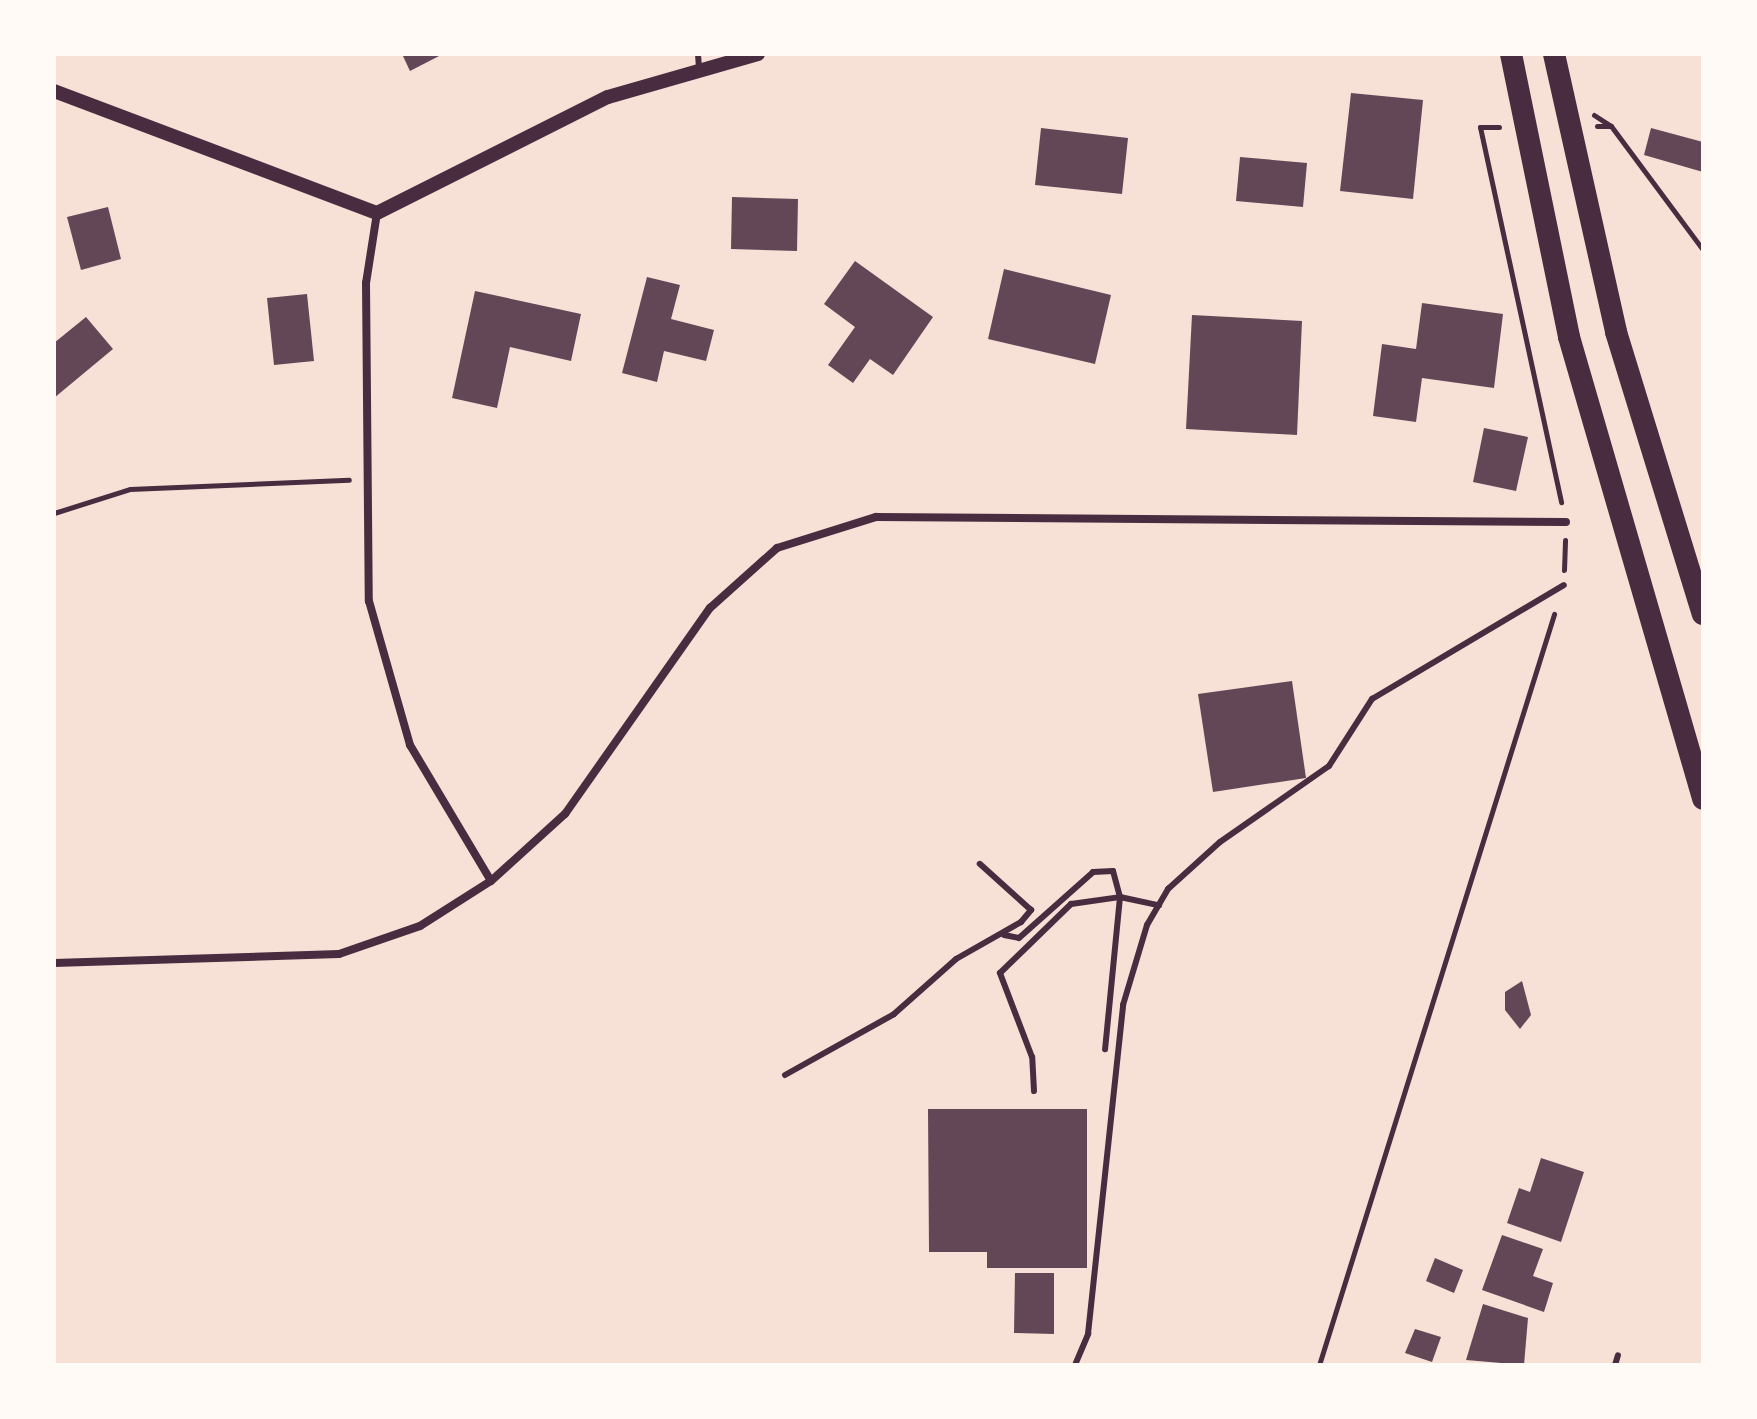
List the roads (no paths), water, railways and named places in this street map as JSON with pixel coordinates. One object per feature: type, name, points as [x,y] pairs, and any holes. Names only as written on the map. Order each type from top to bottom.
[{"type":"highway","points":[[1511,54],[1535,198],[1612,496],[1703,799]]},
{"type":"highway","points":[[1554,54],[1582,205],[1703,614]]},
{"type":"street","points":[[54,91],[377,213],[608,97],[758,54]]},
{"type":"street","points":[[377,213],[366,283],[372,480],[369,601],[387,677],[410,745],[491,881]]},
{"type":"street","points":[[54,963],[339,954],[420,926],[491,881],[565,814],[710,608],[777,548],[876,517],[1566,522]]},
{"type":"lane","points":[[698,54],[699,70]]},
{"type":"lane","points":[[1075,1365],[1088,1334],[1123,1005],[1159,905],[1220,842],[1329,766],[1372,699],[1564,585]]},
{"type":"lane","points":[[785,1075],[894,1014],[956,959],[1004,935],[1031,910],[980,864]]},
{"type":"lane","points":[[1004,935],[1019,938],[1093,872],[1113,871],[1120,897],[1105,1049]]},
{"type":"lane","points":[[1034,1091],[1032,1057],[1000,973],[1071,904],[1120,897],[1159,905]]},
{"type":"lane","points":[[1615,1365],[1618,1355]]}]
